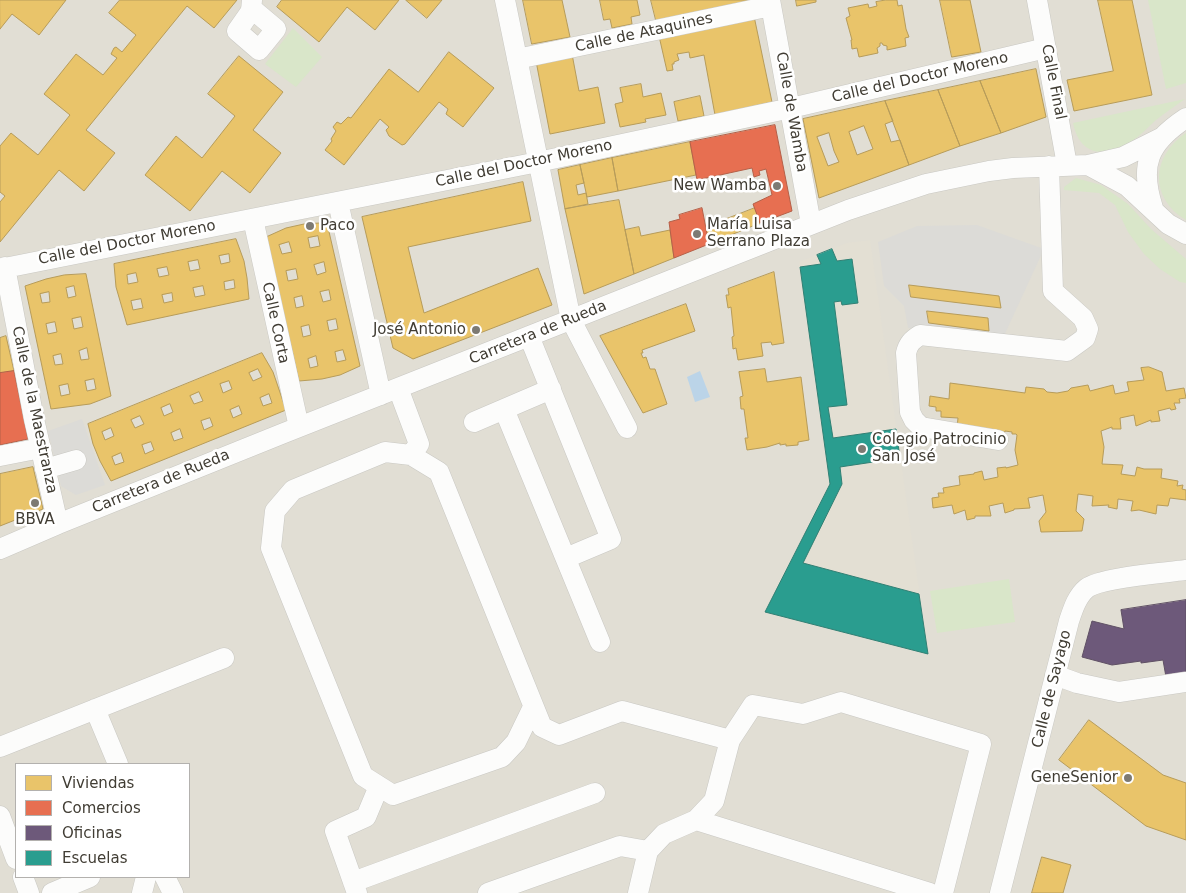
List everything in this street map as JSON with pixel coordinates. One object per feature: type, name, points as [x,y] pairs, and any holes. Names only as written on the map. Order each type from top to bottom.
[{"type":"street","points":[[505,0],[571,320],[627,428]]},
{"type":"street","name":"Calle Final","points":[[998,440],[921,427],[914,420],[910,412],[906,354],[908,345],[920,335],[1067,351],[1085,338],[1088,329],[1083,318],[1053,291],[1058,166],[1046,48],[1037,0]]},
{"type":"street","name":"Calle de Ataquines","points":[[517,59],[771,3]]},
{"type":"street","name":"Calle de Wamba","points":[[771,3],[811,224]]},
{"type":"street","name":"Calle del Doctor Moreno","points":[[3,268],[538,162],[791,108],[1046,48]]},
{"type":"street","points":[[1153,208],[1147,190],[1147,170],[1150,155],[1161,138],[1186,118]]},
{"type":"street","name":"Carretera de Rueda","points":[[0,549],[299,427],[811,224],[926,184],[989,171],[1088,165],[1123,157],[1161,138]]},
{"type":"street","name":"Carretera de Rueda","points":[[1088,165],[1127,186],[1153,208],[1168,224],[1186,234]]},
{"type":"street","points":[[338,202],[389,391],[420,444],[412,455]]},
{"type":"street","name":"Calle Corta","points":[[253,218],[299,427]]},
{"type":"street","name":"Calle de la Maestranza","points":[[3,268],[58,524]]},
{"type":"street","points":[[529,336],[611,539],[566,558]]},
{"type":"street","points":[[474,422],[550,389]]},
{"type":"street","points":[[504,409],[600,642]]},
{"type":"street","points":[[0,456],[41,448]]},
{"type":"street","points":[[534,707],[516,742],[502,757],[393,794],[363,776],[271,548],[275,511],[293,490],[386,452],[412,455],[439,472],[534,707],[542,727],[559,735],[622,711],[730,740]]},
{"type":"street","points":[[45,469],[76,460]]},
{"type":"street","name":"Calle de Sayago","points":[[1000,893],[1069,621],[1077,599],[1088,587],[1106,580],[1186,570]]},
{"type":"street","points":[[0,747],[224,658]]},
{"type":"street","points":[[1055,676],[1119,692],[1186,682]]},
{"type":"street","points":[[638,893],[648,851],[664,834],[696,820],[714,802],[730,740],[753,705],[803,714],[841,702],[981,744],[943,893]]},
{"type":"street","points":[[95,709],[118,763]]},
{"type":"street","points":[[379,786],[366,817],[335,832],[355,888],[596,793]]},
{"type":"street","points":[[0,816],[15,856]]},
{"type":"street","points":[[696,820],[930,893]]},
{"type":"street","points":[[488,893],[620,846],[648,851]]},
{"type":"street","points":[[23,878],[29,893]]},
{"type":"street","points":[[52,893],[88,878]]},
{"type":"street","points":[[142,893],[146,878]]},
{"type":"street","points":[[166,878],[173,893]]},
{"type":"shaded area","points":[[0,0],[1186,0],[1186,893],[0,893]]},
{"type":"shaded area","points":[[977,225],[1044,249],[1003,338],[908,328],[904,306],[884,286],[878,242],[917,226]]},
{"type":"shaded area","name":"Colegio Patrocinio San José","points":[[870,240],[928,654],[765,612],[830,484],[799,262],[847,243]]},
{"type":"shaded area","points":[[82,419],[105,485],[76,495],[61,486],[48,431]]},
{"type":"green space","points":[[1148,0],[1186,0],[1186,83],[1166,89]]},
{"type":"green space","points":[[293,28],[322,57],[296,87],[265,64]]},
{"type":"green space","points":[[1185,99],[1156,120],[1132,141],[1122,147],[1104,152],[1095,151],[1082,143],[1076,134],[1073,123]]},
{"type":"green space","points":[[1186,133],[1186,220],[1174,211],[1165,200],[1159,177],[1166,153],[1174,142]]},
{"type":"green space","points":[[1076,178],[1101,185],[1128,204],[1151,229],[1186,259],[1186,283],[1180,282],[1160,269],[1144,254],[1128,232],[1115,205],[1099,193],[1064,190],[1064,187]]},
{"type":"green space","points":[[1009,579],[1015,622],[937,633],[930,591]]},
{"type":"water","points":[[700,371],[710,397],[695,402],[687,377]]},
{"type":"building: Viviendas","points":[[0,0],[66,0],[39,35],[12,14],[0,29]]},
{"type":"building: Viviendas","points":[[120,0],[237,0],[214,28],[187,6],[86,130],[115,153],[84,191],[59,170],[0,242],[0,202],[5,196],[0,192],[0,146],[11,133],[38,155],[70,115],[44,94],[76,54],[103,75],[117,58],[111,54],[114,48],[116,47],[122,52],[136,35],[109,13]]},
{"type":"building: Viviendas","points":[[282,0],[399,0],[375,30],[347,7],[319,42],[277,7]]},
{"type":"building: Viviendas","points":[[406,0],[442,0],[427,18]]},
{"type":"building: Viviendas","points":[[523,0],[562,0],[570,37],[532,44]]},
{"type":"building: Viviendas","points":[[600,0],[637,0],[640,15],[631,17],[632,24],[612,28],[610,19],[604,20]]},
{"type":"building: Viviendas","points":[[651,0],[751,0],[751,4],[657,24]]},
{"type":"building: Viviendas","points":[[796,0],[816,0],[816,2],[797,6]]},
{"type":"building: Viviendas","points":[[897,0],[898,6],[902,5],[909,37],[905,38],[906,46],[887,50],[887,46],[880,43],[880,46],[877,48],[878,53],[859,57],[857,48],[852,49],[852,40],[846,18],[850,16],[848,8],[868,4],[869,8],[877,6],[876,2]]},
{"type":"building: Viviendas","points":[[940,0],[970,0],[981,52],[952,57]]},
{"type":"building: Viviendas","points":[[1098,0],[1132,0],[1152,95],[1074,111],[1067,80],[1113,71]]},
{"type":"building: Viviendas","points":[[754,16],[772,102],[715,115],[704,55],[690,58],[689,52],[677,54],[679,60],[672,64],[673,70],[667,71],[659,36]]},
{"type":"building: Viviendas","points":[[449,52],[494,88],[463,127],[446,114],[448,109],[439,102],[405,144],[402,145],[389,136],[386,130],[389,127],[380,119],[344,165],[325,150],[332,141],[331,139],[336,131],[333,127],[337,122],[341,124],[348,117],[351,118],[389,69],[418,92]]},
{"type":"building: Viviendas","points":[[572,54],[579,91],[598,87],[605,123],[550,134],[536,61]]},
{"type":"building: Viviendas","points":[[239,56],[283,92],[253,130],[281,153],[250,193],[222,171],[190,211],[145,175],[176,136],[202,158],[235,116],[208,94]]},
{"type":"building: Viviendas","points":[[1036,69],[1046,117],[1001,133],[980,81]]},
{"type":"building: Viviendas","points":[[980,81],[1001,133],[960,146],[938,90]]},
{"type":"building: Viviendas","points":[[641,84],[643,97],[661,93],[666,115],[645,119],[646,122],[620,127],[615,104],[623,102],[620,88]]},
{"type":"building: Viviendas","points":[[938,90],[960,146],[909,165],[885,101]]},
{"type":"building: Viviendas","points":[[700,96],[704,116],[678,121],[674,102]]},
{"type":"building: Viviendas","points":[[885,101],[893,121],[885,124],[891,142],[900,140],[909,165],[819,198],[803,119]],"holes":[[[864,126],[873,149],[857,155],[849,132]],[[829,133],[839,162],[828,166],[817,137]]]},
{"type":"building: Viviendas","points":[[690,142],[696,175],[618,191],[612,158]]},
{"type":"building: Viviendas","points":[[612,158],[618,191],[587,197],[580,165]]},
{"type":"building: Viviendas","points":[[580,165],[584,183],[576,185],[578,195],[586,193],[588,204],[565,209],[558,170]]},
{"type":"building: Viviendas","points":[[523,182],[531,221],[408,247],[424,313],[538,268],[552,305],[413,359],[393,348],[362,217]]},
{"type":"building: Viviendas","points":[[619,200],[634,274],[584,294],[565,209]]},
{"type":"building: Viviendas","points":[[755,208],[760,223],[709,244],[706,227]]},
{"type":"building: Viviendas","points":[[327,223],[360,366],[340,375],[299,381],[266,237],[286,228],[304,224]],"holes":[[[318,236],[320,246],[310,248],[308,238]],[[289,242],[292,252],[282,254],[279,245]],[[324,262],[326,272],[317,275],[314,265]],[[296,269],[298,279],[288,281],[286,271]],[[329,290],[331,300],[323,302],[320,292]],[[302,296],[304,306],[296,308],[294,298]],[[336,319],[338,329],[329,331],[327,321]],[[309,325],[311,335],[303,337],[301,327]],[[343,350],[346,360],[337,362],[335,352]],[[316,356],[318,366],[310,368],[308,359]]]},
{"type":"building: Viviendas","points":[[639,227],[641,236],[670,230],[674,258],[634,274],[625,230]]},
{"type":"building: Viviendas","points":[[236,239],[244,261],[249,299],[127,325],[116,287],[114,264]],"holes":[[[229,254],[230,262],[221,264],[219,256]],[[198,260],[200,269],[190,271],[188,262]],[[167,267],[169,275],[159,277],[157,269]],[[136,273],[138,282],[128,284],[127,275]],[[234,280],[235,288],[225,290],[224,282]],[[203,286],[205,295],[195,297],[193,288]],[[172,293],[173,301],[164,303],[162,295]],[[141,299],[143,308],[133,310],[131,301]]]},
{"type":"building: Viviendas","points":[[774,272],[784,343],[772,345],[771,342],[761,343],[763,356],[738,360],[736,348],[733,349],[732,337],[734,336],[731,307],[728,308],[726,295],[729,295],[728,289]]},
{"type":"building: Viviendas","points":[[86,274],[111,396],[90,404],[51,409],[25,286],[64,275]],"holes":[[[74,286],[76,296],[68,298],[66,288]],[[49,292],[50,302],[42,303],[40,294]],[[81,317],[83,327],[74,329],[72,319]],[[55,322],[57,332],[48,334],[46,324]],[[87,348],[89,359],[81,360],[79,351]],[[61,354],[63,364],[55,365],[53,356]],[[94,379],[96,389],[87,391],[85,381]],[[68,384],[70,394],[61,396],[59,386]]]},
{"type":"building: Viviendas","points":[[909,285],[999,296],[1001,308],[911,297]]},
{"type":"building: Viviendas","points":[[686,304],[695,331],[642,350],[643,358],[646,357],[650,369],[655,369],[667,404],[643,413],[600,336]]},
{"type":"building: Viviendas","points":[[927,311],[988,318],[989,331],[929,323]]},
{"type":"building: Viviendas","points":[[6,336],[14,371],[0,373],[0,338]]},
{"type":"building: Viviendas","points":[[262,353],[273,372],[286,410],[111,481],[93,444],[88,424]],"holes":[[[258,369],[262,377],[253,381],[249,373]],[[229,381],[232,389],[223,393],[220,384]],[[199,392],[203,401],[194,404],[190,396]],[[269,394],[272,403],[263,406],[260,398]],[[170,404],[173,412],[164,416],[161,408]],[[239,406],[242,414],[233,418],[230,410]],[[140,416],[144,424],[135,428],[131,420]],[[210,418],[213,426],[204,430],[201,421]],[[111,428],[114,436],[105,440],[102,432]],[[180,429],[183,438],[174,441],[171,433]],[[151,442],[154,450],[145,454],[142,445]],[[121,453],[124,462],[115,465],[112,457]]]},
{"type":"building: Viviendas","points":[[1149,367],[1162,372],[1166,391],[1184,388],[1186,398],[1179,399],[1180,403],[1174,403],[1176,409],[1171,410],[1170,408],[1158,411],[1160,421],[1151,422],[1151,420],[1136,426],[1134,415],[1120,418],[1121,429],[1112,429],[1112,427],[1101,431],[1104,447],[1102,464],[1123,465],[1121,474],[1135,476],[1137,467],[1162,469],[1161,478],[1178,481],[1177,486],[1183,485],[1182,489],[1186,490],[1186,500],[1170,498],[1168,506],[1157,505],[1156,514],[1139,510],[1131,511],[1133,501],[1118,499],[1117,509],[1108,507],[1109,505],[1092,506],[1093,496],[1078,494],[1076,511],[1084,519],[1082,531],[1041,532],[1039,521],[1046,512],[1043,495],[1028,498],[1030,508],[1014,509],[1005,513],[1003,503],[989,506],[991,516],[975,516],[975,518],[967,520],[965,510],[954,514],[952,505],[933,508],[932,498],[939,497],[938,493],[944,493],[943,488],[960,485],[959,476],[982,471],[984,480],[998,477],[997,468],[1018,465],[1015,450],[1016,434],[1005,431],[957,428],[958,418],[941,417],[941,411],[936,411],[936,407],[929,406],[930,396],[949,399],[950,383],[1025,393],[1026,387],[1057,393],[1088,385],[1090,391],[1113,385],[1115,394],[1129,391],[1127,382],[1144,380],[1141,368]]},
{"type":"building: Viviendas","points":[[765,369],[767,382],[801,377],[809,440],[798,442],[798,445],[786,446],[786,444],[780,445],[780,443],[747,450],[745,438],[748,438],[744,409],[741,409],[740,397],[743,396],[739,372]]},
{"type":"building: Viviendas","points":[[33,467],[43,509],[0,526],[0,474]]},
{"type":"building: Viviendas","name":"GeneSenior","points":[[1089,720],[1163,775],[1186,783],[1186,840],[1146,826],[1059,760]]},
{"type":"building: Viviendas","points":[[1042,857],[1071,865],[1063,893],[1032,893]]},
{"type":"building: Comercios","points":[[775,125],[792,211],[760,223],[753,204],[772,195],[766,169],[759,171],[760,175],[754,177],[752,168],[697,180],[690,142]]},
{"type":"building: Comercios","points":[[702,208],[709,244],[674,258],[669,222],[680,219],[679,215]]},
{"type":"building: Comercios","points":[[14,371],[28,439],[0,445],[0,373]]},
{"type":"building: Oficinas","points":[[1186,600],[1186,674],[1166,677],[1163,660],[1112,665],[1082,657],[1092,621],[1124,629],[1121,610]]},
{"type":"building: Escuelas","points":[[832,249],[837,261],[852,259],[858,303],[842,305],[841,301],[834,302],[847,405],[828,407],[833,438],[896,429],[900,458],[840,467],[842,484],[803,563],[919,594],[928,654],[765,612],[830,484],[800,267],[821,264],[817,255]]},
{"type":"place","name":"New Wamba","points":[[777,186]]},
{"type":"place","name":"Paco","points":[[310,226]]},
{"type":"place","name":"María Luisa Serrano Plaza","points":[[697,234]]},
{"type":"place","name":"José Antonio","points":[[476,330]]},
{"type":"place","name":"Colegio Patrocinio San José","points":[[862,449]]},
{"type":"place","name":"BBVA","points":[[35,503]]},
{"type":"place","name":"GeneSenior","points":[[1128,778]]}]
